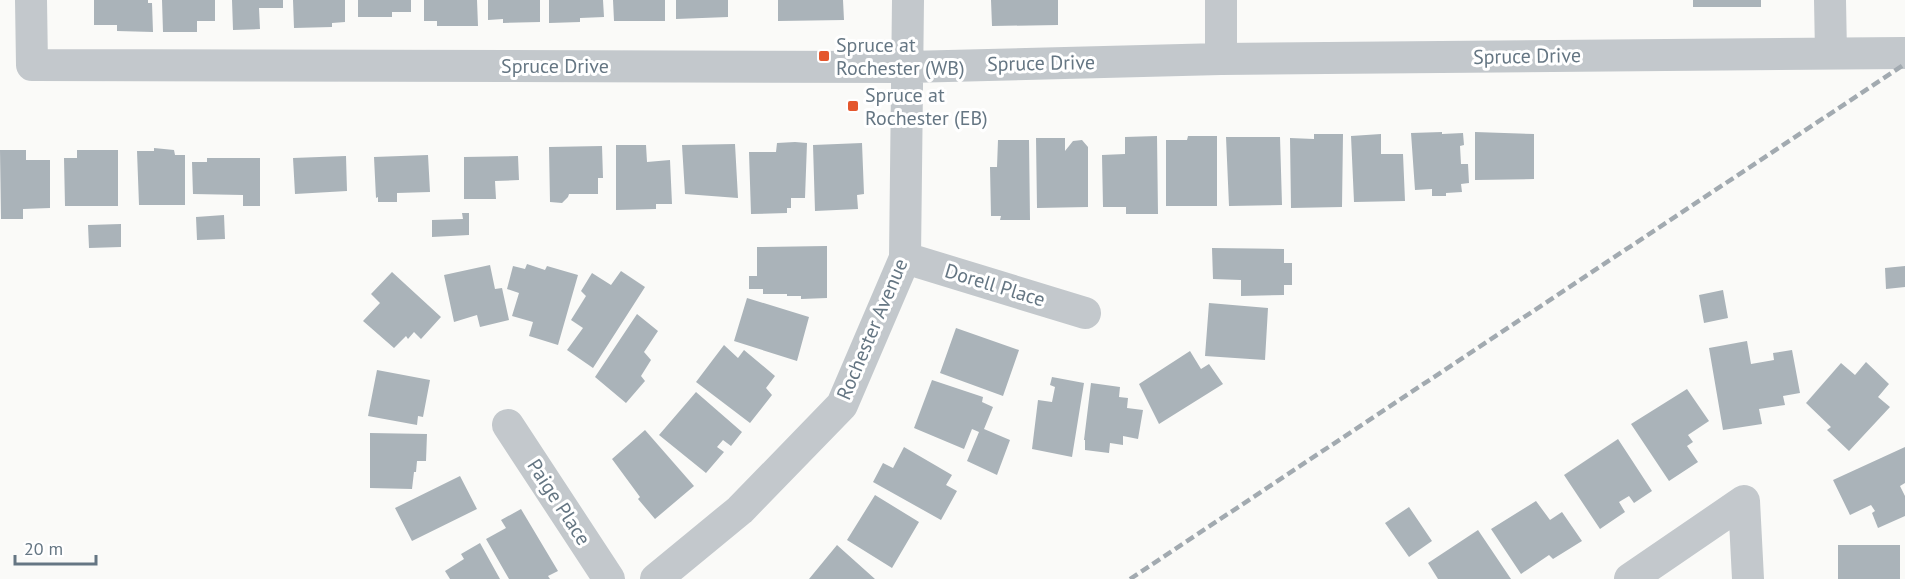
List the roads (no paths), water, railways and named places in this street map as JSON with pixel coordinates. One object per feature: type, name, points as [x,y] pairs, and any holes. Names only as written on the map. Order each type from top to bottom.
[{"type":"street","name":"Spruce Drive","points":[[31,0],[32,65],[908,67],[1221,59],[1905,53]]},
{"type":"street","name":"Rochester Avenue","points":[[656,579],[740,510],[842,405],[905,258],[908,0]]},
{"type":"street","points":[[1221,0],[1221,59]]},
{"type":"street","points":[[1830,0],[1831,53]]},
{"type":"street","name":"Dorell Place","points":[[905,258],[1086,312]]},
{"type":"street","name":"Paige Place","points":[[508,425],[609,579]]},
{"type":"street","points":[[1630,579],[1744,501],[1748,579]]},
{"type":"railway","points":[[1130,579],[1905,64]]},
{"type":"place","name":"Spruce at Rochester (WB)","points":[[824,56]]},
{"type":"place","name":"Spruce at Rochester (EB)","points":[[853,106]]}]
